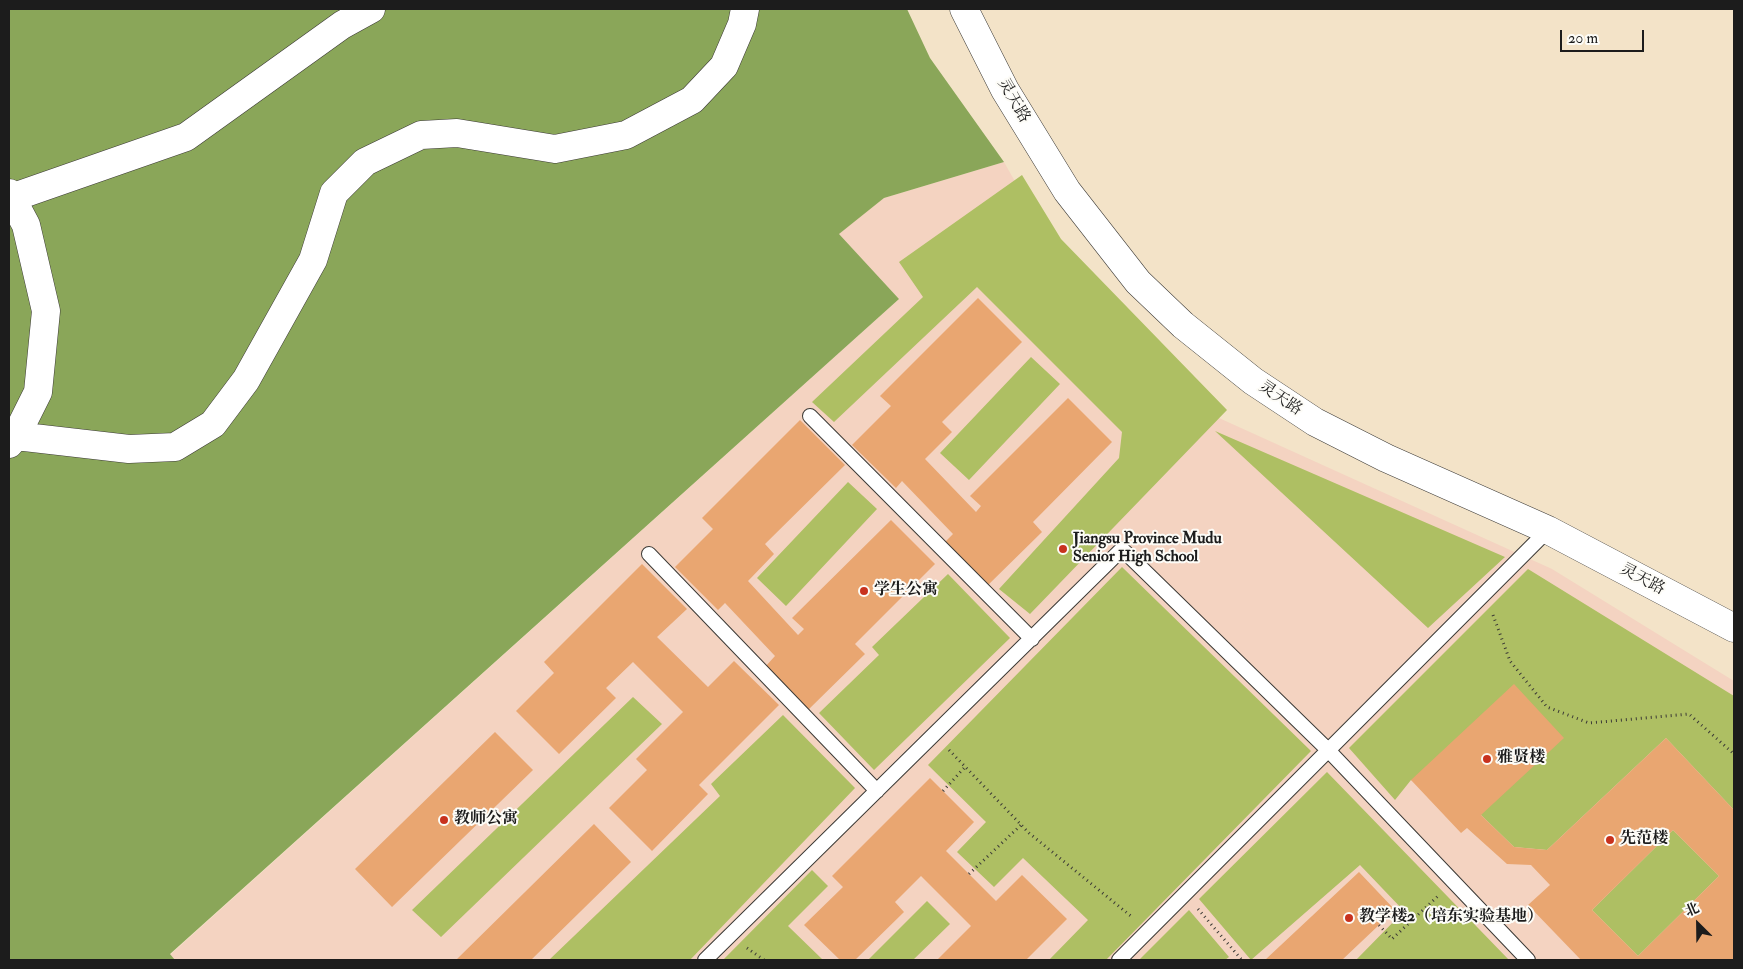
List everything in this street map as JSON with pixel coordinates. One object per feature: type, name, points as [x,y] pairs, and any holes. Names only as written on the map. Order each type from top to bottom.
[{"type":"street","points":[[371,9],[342,25],[186,137],[10,196],[26,225],[46,311],[38,392],[12,440],[129,449],[175,447],[213,424],[246,380],[313,260],[334,192],[366,162],[421,135],[457,133],[555,149],[626,135],[692,100],[724,66],[742,24],[745,9]]},
{"type":"street","name":"灵天路","points":[[964,9],[1005,90],[1067,191],[1138,282],[1183,325],[1253,381],[1315,422],[1386,458],[1548,530],[1734,628]]},
{"type":"lane","points":[[810,416],[1032,639]]},
{"type":"lane","points":[[1119,960],[1548,530]]},
{"type":"lane","points":[[705,960],[1122,549],[1328,750],[1528,960]]},
{"type":"lane","points":[[649,554],[877,791]]},
{"type":"path","points":[[1484,594],[1510,661],[1547,707],[1589,722],[1689,714],[1734,754]]},
{"type":"path","points":[[934,734],[1021,825],[1148,930]]},
{"type":"path","points":[[944,791],[965,766]]},
{"type":"path","points":[[969,874],[1021,825]]},
{"type":"path","points":[[1379,926],[1392,939],[1453,882]]},
{"type":"path","points":[[1185,894],[1242,960]]},
{"type":"shaded area","name":"Jiangsu Province Mudu Senior High School","points":[[1004,162],[1065,270],[1219,418],[1552,569],[1734,681],[1734,960],[175,960],[170,955],[899,299],[838,234],[884,198]]},
{"type":"green space","points":[[9,9],[907,9],[930,58],[1004,162],[884,198],[839,234],[899,299],[170,954],[175,960],[9,960]]},
{"type":"green space","points":[[1022,175],[1061,239],[1227,410],[1030,614],[999,589],[1119,458],[1122,432],[977,287],[834,422],[812,402],[923,297],[899,262]]},
{"type":"green space","points":[[1031,357],[1060,384],[969,480],[940,453]]},
{"type":"green space","points":[[1215,431],[1505,557],[1428,628]]},
{"type":"green space","points":[[848,482],[877,509],[786,606],[757,578]]},
{"type":"green space","points":[[1122,567],[1311,751],[1106,960],[1049,960],[1088,920],[1023,858],[994,887],[957,852],[986,822],[928,765]]},
{"type":"green space","points":[[1528,569],[1734,696],[1734,810],[1666,738],[1547,850],[1514,847],[1481,815],[1411,780],[1395,800],[1349,748]]},
{"type":"green space","points":[[948,574],[1010,638],[874,770],[819,713],[879,655],[872,647]]},
{"type":"green space","points":[[633,697],[662,724],[441,937],[412,910]]},
{"type":"green space","points":[[783,715],[855,788],[690,960],[549,960],[720,796],[711,784]]},
{"type":"green space","points":[[1327,772],[1509,960],[1356,960],[1404,911],[1360,865],[1251,960],[1199,899]]},
{"type":"green space","points":[[1673,830],[1719,876],[1638,956],[1592,910]]},
{"type":"green space","points":[[812,870],[828,886],[788,926],[823,960],[723,960]]},
{"type":"green space","points":[[927,901],[950,924],[913,960],[868,960]]},
{"type":"green space","points":[[1189,910],[1229,957],[1225,960],[1139,960]]},
{"type":"building","points":[[978,298],[1022,342],[942,422],[952,432],[925,459],[976,512],[981,506],[970,496],[1068,398],[1112,442],[1033,522],[1042,532],[986,587],[942,545],[953,534],[902,481],[896,488],[852,445],[891,406],[880,396]]},
{"type":"building","points":[[800,420],[845,465],[765,544],[774,554],[748,581],[798,635],[804,629],[792,618],[891,520],[935,564],[855,644],[865,654],[808,710],[765,667],[775,656],[725,603],[718,610],[675,567],[713,529],[702,518]]},
{"type":"building","points":[[642,564],[687,609],[657,637],[708,687],[734,661],[779,705],[699,785],[708,794],[652,851],[609,808],[647,770],[636,759],[683,712],[633,662],[606,688],[616,698],[559,754],[516,711],[554,673],[544,662]]},
{"type":"building","name":"先范楼","points":[[1514,684],[1564,738],[1481,815],[1514,847],[1547,850],[1666,738],[1734,810],[1734,960],[1581,960],[1528,905],[1550,885],[1531,865],[1507,864],[1467,828],[1461,833],[1411,780]],"holes":[[[1673,830],[1719,876],[1638,956],[1592,910]]]},
{"type":"building","name":"教师公寓","points":[[495,732],[533,770],[392,907],[355,869]]},
{"type":"building","points":[[930,778],[974,822],[946,851],[996,901],[1022,875],[1067,919],[1026,960],[937,960],[971,926],[921,876],[895,902],[904,912],[855,960],[840,960],[804,925],[843,887],[832,876]]},
{"type":"building","points":[[594,824],[631,862],[531,960],[456,960]]},
{"type":"building","name":"教学楼2（培东实验基地）","points":[[1359,872],[1395,910],[1342,960],[1265,960]]},
{"type":"place","name":"Jiangsu Province Mudu Senior High School","points":[[1063,549]]},
{"type":"place","name":"学生公寓","points":[[864,591]]},
{"type":"place","name":"雅贤楼","points":[[1487,759]]},
{"type":"place","name":"教师公寓","points":[[444,820]]},
{"type":"place","name":"先范楼","points":[[1610,840]]},
{"type":"place","name":"教学楼2（培东实验基地）","points":[[1349,918]]}]
